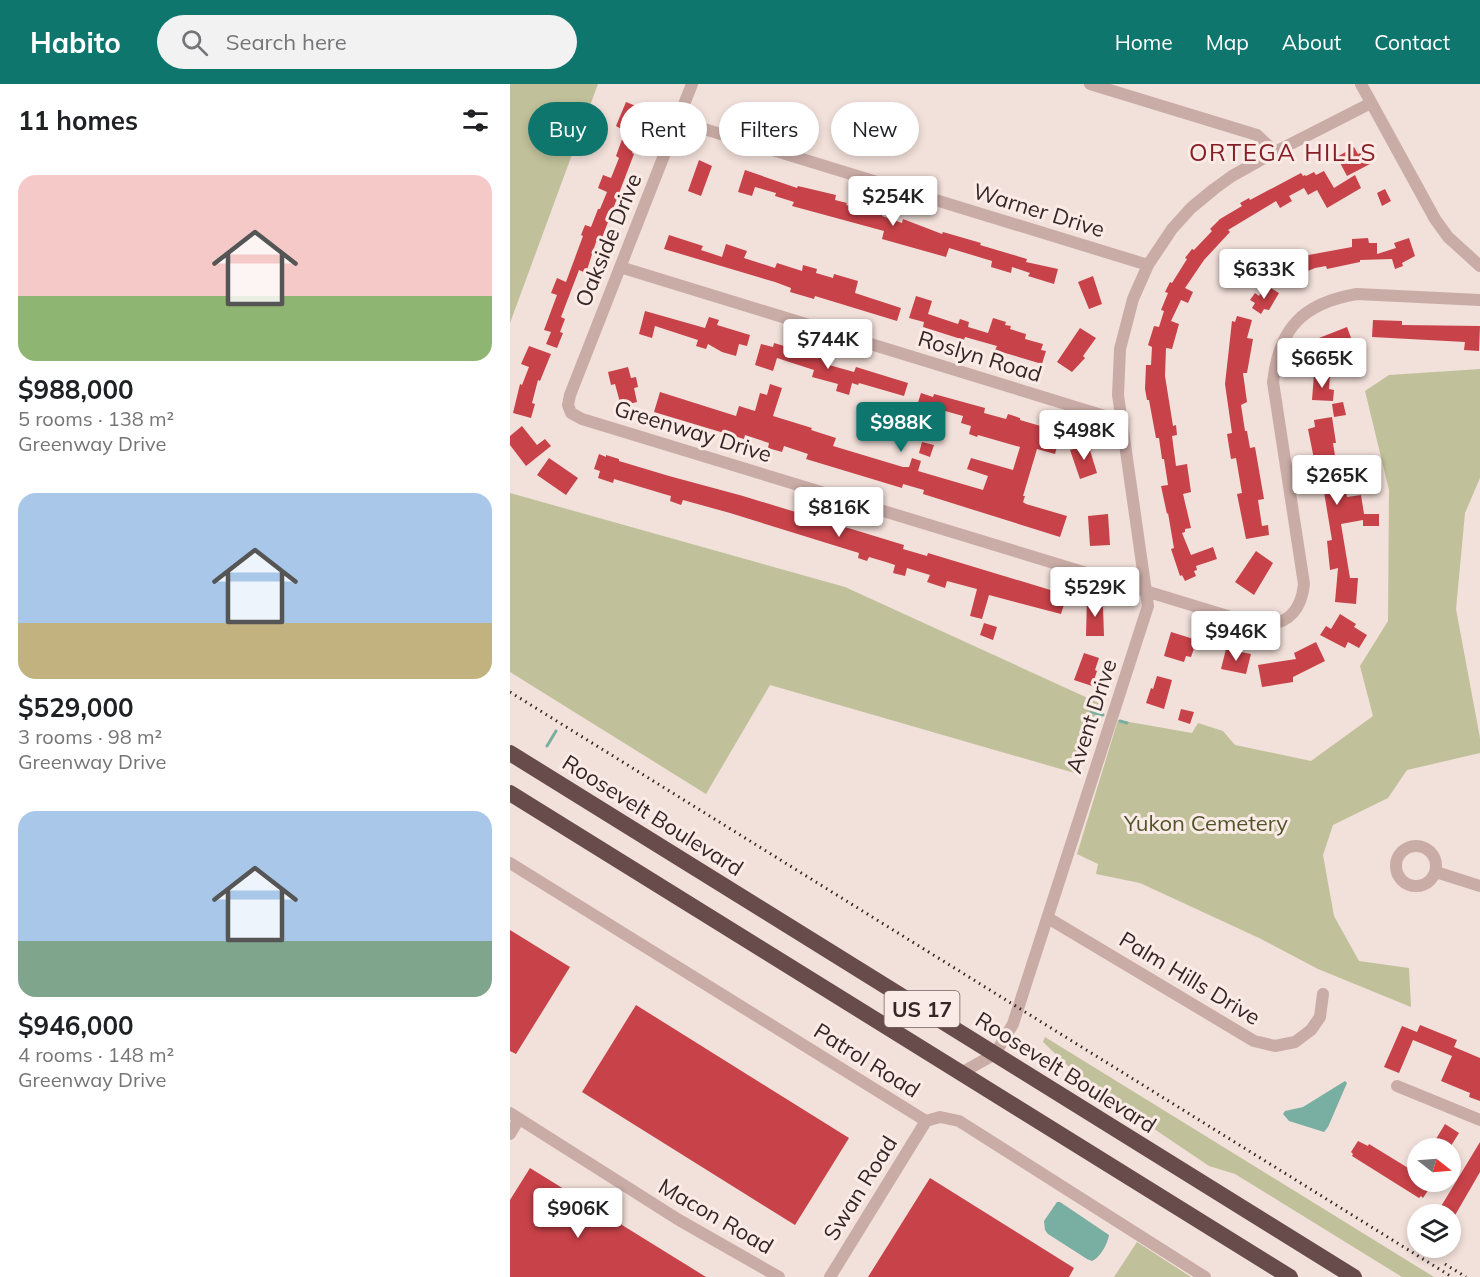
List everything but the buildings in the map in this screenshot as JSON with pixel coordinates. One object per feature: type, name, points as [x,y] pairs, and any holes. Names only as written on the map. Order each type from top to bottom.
[{"type":"highway","name":"Roosevelt Boulevard","points":[[510,753],[1354,1277]]},
{"type":"highway","name":"US 17","points":[[510,793],[1290,1277]]},
{"type":"street","name":"Oakside Drive","points":[[685,102],[692,84]]},
{"type":"street","points":[[1090,84],[1257,135],[1275,152]]},
{"type":"street","points":[[1361,84],[1435,219],[1448,237],[1480,266]]},
{"type":"street","name":"Avent Drive","points":[[961,1073],[995,1054],[1013,1024],[1148,606],[1118,395],[1120,349],[1133,299],[1148,265],[1172,229],[1191,208],[1232,176],[1371,103]]},
{"type":"street","name":"Warner Drive","points":[[707,130],[1148,265]]},
{"type":"street","name":"Oakside Drive","points":[[571,413],[568,405],[570,395],[664,156]]},
{"type":"street","name":"Roslyn Road","points":[[620,267],[1121,421]]},
{"type":"street","name":"Greenway Drive","points":[[571,413],[582,419],[1257,625],[1270,625],[1280,623],[1291,616],[1299,606],[1304,584],[1273,382],[1275,363],[1282,343],[1293,325],[1320,303],[1336,297],[1357,294],[1480,300]]},
{"type":"street","name":"Patrol Road","points":[[510,863],[926,1121],[940,1117],[959,1121],[1205,1277]]},
{"type":"street","points":[[1436,872],[1480,886]]},
{"type":"street","name":"Palm Hills Drive","points":[[1048,918],[1254,1041],[1275,1046],[1295,1042],[1311,1030],[1320,1017],[1323,994]]},
{"type":"street","points":[[1397,1086],[1480,1120]]},
{"type":"street","points":[[510,1134],[515,1116]]},
{"type":"street","name":"Macon Road","points":[[515,1116],[679,1220],[779,1277]]},
{"type":"street","name":"Swan Road","points":[[830,1277],[926,1121]]},
{"type":"green space","points":[[510,84],[598,84],[591,102],[528,102],[528,156],[571,156],[510,323]]},
{"type":"green space","name":"Yukon Cemetery","points":[[1480,369],[1480,478],[1465,513],[1456,609],[1480,738],[1480,753],[1407,770],[1388,798],[1333,825],[1323,855],[1334,916],[1359,961],[1409,968],[1411,1007],[1318,969],[1259,938],[1140,883],[1096,874],[1098,864],[1077,854],[1118,720],[1192,733],[1198,723],[1223,731],[1235,745],[1311,761],[1373,716],[1360,666],[1388,621],[1389,490],[1365,391],[1389,375]]},
{"type":"green space","points":[[510,493],[845,587],[1101,704],[1078,774],[770,685],[706,794],[510,672]]},
{"type":"green space","points":[[1045,1037],[1434,1277],[1402,1277],[1235,1174],[1209,1166],[1086,1083],[1043,1042]]},
{"type":"green space","points":[[1137,1242],[1191,1277],[1114,1277]]},
{"type":"water","points":[[1345,1081],[1347,1083],[1324,1132],[1289,1121],[1283,1114],[1285,1111],[1303,1107]]},
{"type":"water","points":[[1057,1202],[1109,1235],[1103,1250],[1092,1261],[1045,1230],[1044,1221]]},
{"type":"waterway","points":[[1091,712],[1103,715]]},
{"type":"waterway","points":[[1120,721],[1127,723]]},
{"type":"waterway","points":[[547,746],[556,731]]},
{"type":"railway","points":[[510,692],[1452,1277]]},
{"type":"railway","points":[[1445,1264],[1466,1277]]},
{"type":"district","name":"ORTEGA HILLS","points":[[1283,152]]}]
